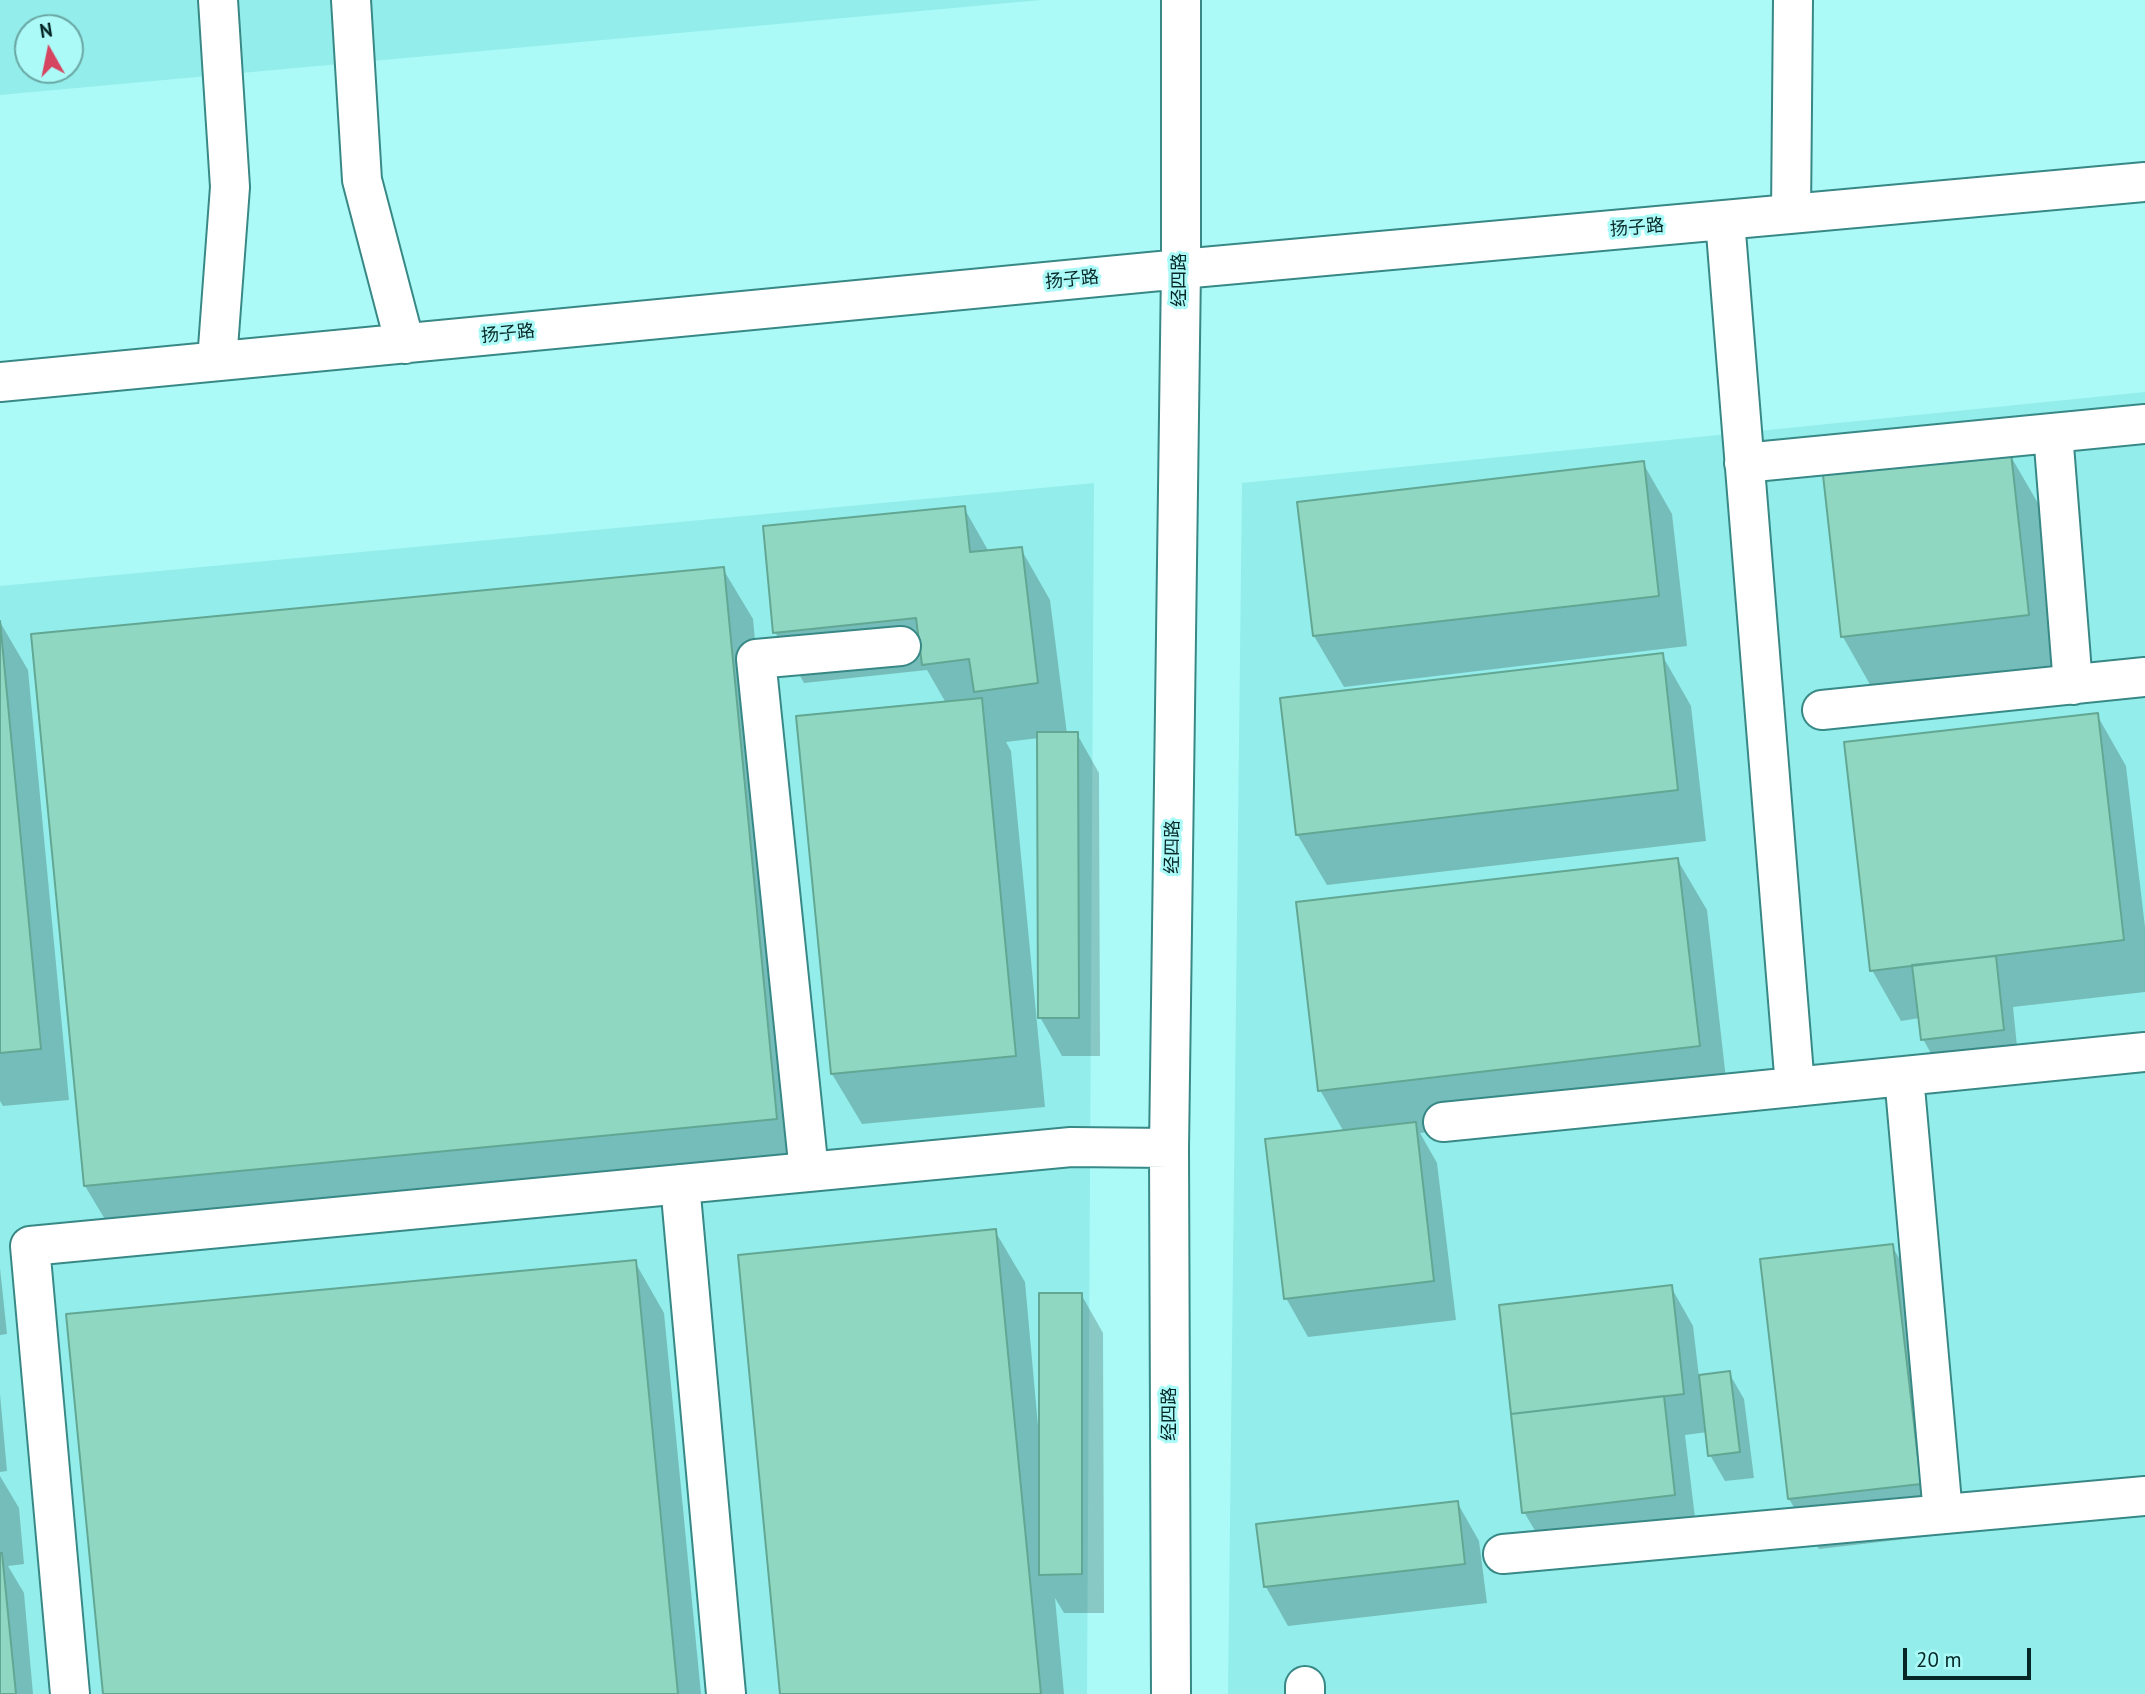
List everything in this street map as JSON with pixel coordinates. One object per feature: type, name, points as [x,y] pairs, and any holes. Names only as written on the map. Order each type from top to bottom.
[{"type":"street","points":[[217,361],[230,187],[218,0]]},
{"type":"street","points":[[351,0],[362,180],[405,344]]},
{"type":"street","name":"经四路","points":[[1171,1694],[1169,1147],[1181,269],[1181,0]]},
{"type":"street","points":[[1791,214],[1793,0]]},
{"type":"street","name":"扬子路","points":[[0,382],[1181,269],[2145,182]]},
{"type":"street","points":[[1725,220],[1795,1087]]},
{"type":"street","points":[[1744,463],[2145,424]]},
{"type":"street","points":[[2053,433],[2073,684]]},
{"type":"street","points":[[809,1172],[756,659],[901,646]]},
{"type":"street","points":[[1822,710],[2145,677]]},
{"type":"street","points":[[1443,1122],[2145,1052]]},
{"type":"street","points":[[1904,1076],[1943,1514]]},
{"type":"street","points":[[70,1694],[30,1246],[1071,1147],[1169,1147]]},
{"type":"street","points":[[680,1184],[726,1694]]},
{"type":"street","points":[[1503,1554],[2145,1496]]},
{"type":"shaded area","points":[[0,0],[1041,0],[0,95]]},
{"type":"shaded area","points":[[2145,392],[2145,1694],[1228,1694],[1242,483]]},
{"type":"shaded area","points":[[1094,483],[1087,1694],[0,1694],[0,586]]},
{"type":"building","points":[[2011,453],[2029,615],[1841,637],[1823,475]]},
{"type":"building","points":[[1644,461],[1659,596],[1313,636],[1297,502]]},
{"type":"building","points":[[965,506],[970,552],[1022,547],[1038,683],[974,692],[969,659],[922,665],[916,618],[773,633],[763,526]]},
{"type":"building","points":[[724,567],[777,1119],[84,1186],[31,634]]},
{"type":"building","points":[[0,621],[41,1049],[0,1053]]},
{"type":"building","points":[[1663,653],[1678,790],[1296,835],[1280,698]]},
{"type":"building","points":[[982,698],[1016,1056],[831,1074],[796,716]]},
{"type":"building","points":[[2098,713],[2124,940],[1870,971],[1844,742]]},
{"type":"building","points":[[1037,732],[1078,732],[1079,1018],[1038,1018]]},
{"type":"building","points":[[1678,858],[1700,1046],[1318,1091],[1296,902]]},
{"type":"building","points":[[1996,956],[2004,1030],[1921,1040],[1912,965]]},
{"type":"building","points":[[1416,1122],[1434,1281],[1284,1299],[1265,1139]]},
{"type":"building","points":[[996,1229],[1041,1694],[780,1694],[738,1255]]},
{"type":"building","points":[[1893,1244],[1921,1484],[1788,1499],[1760,1259]]},
{"type":"building","points":[[636,1260],[678,1694],[103,1694],[66,1314]]},
{"type":"building","points":[[1672,1285],[1684,1394],[1511,1414],[1499,1305]]},
{"type":"building","points":[[1039,1293],[1082,1293],[1082,1574],[1039,1575]]},
{"type":"building","points":[[1730,1371],[1740,1452],[1708,1456],[1699,1375]]},
{"type":"building","points":[[1664,1396],[1675,1495],[1522,1513],[1511,1414]]},
{"type":"building","points":[[1458,1501],[1465,1564],[1264,1587],[1256,1524]]},
{"type":"building","points":[[2,1553],[16,1694],[0,1694]]}]
